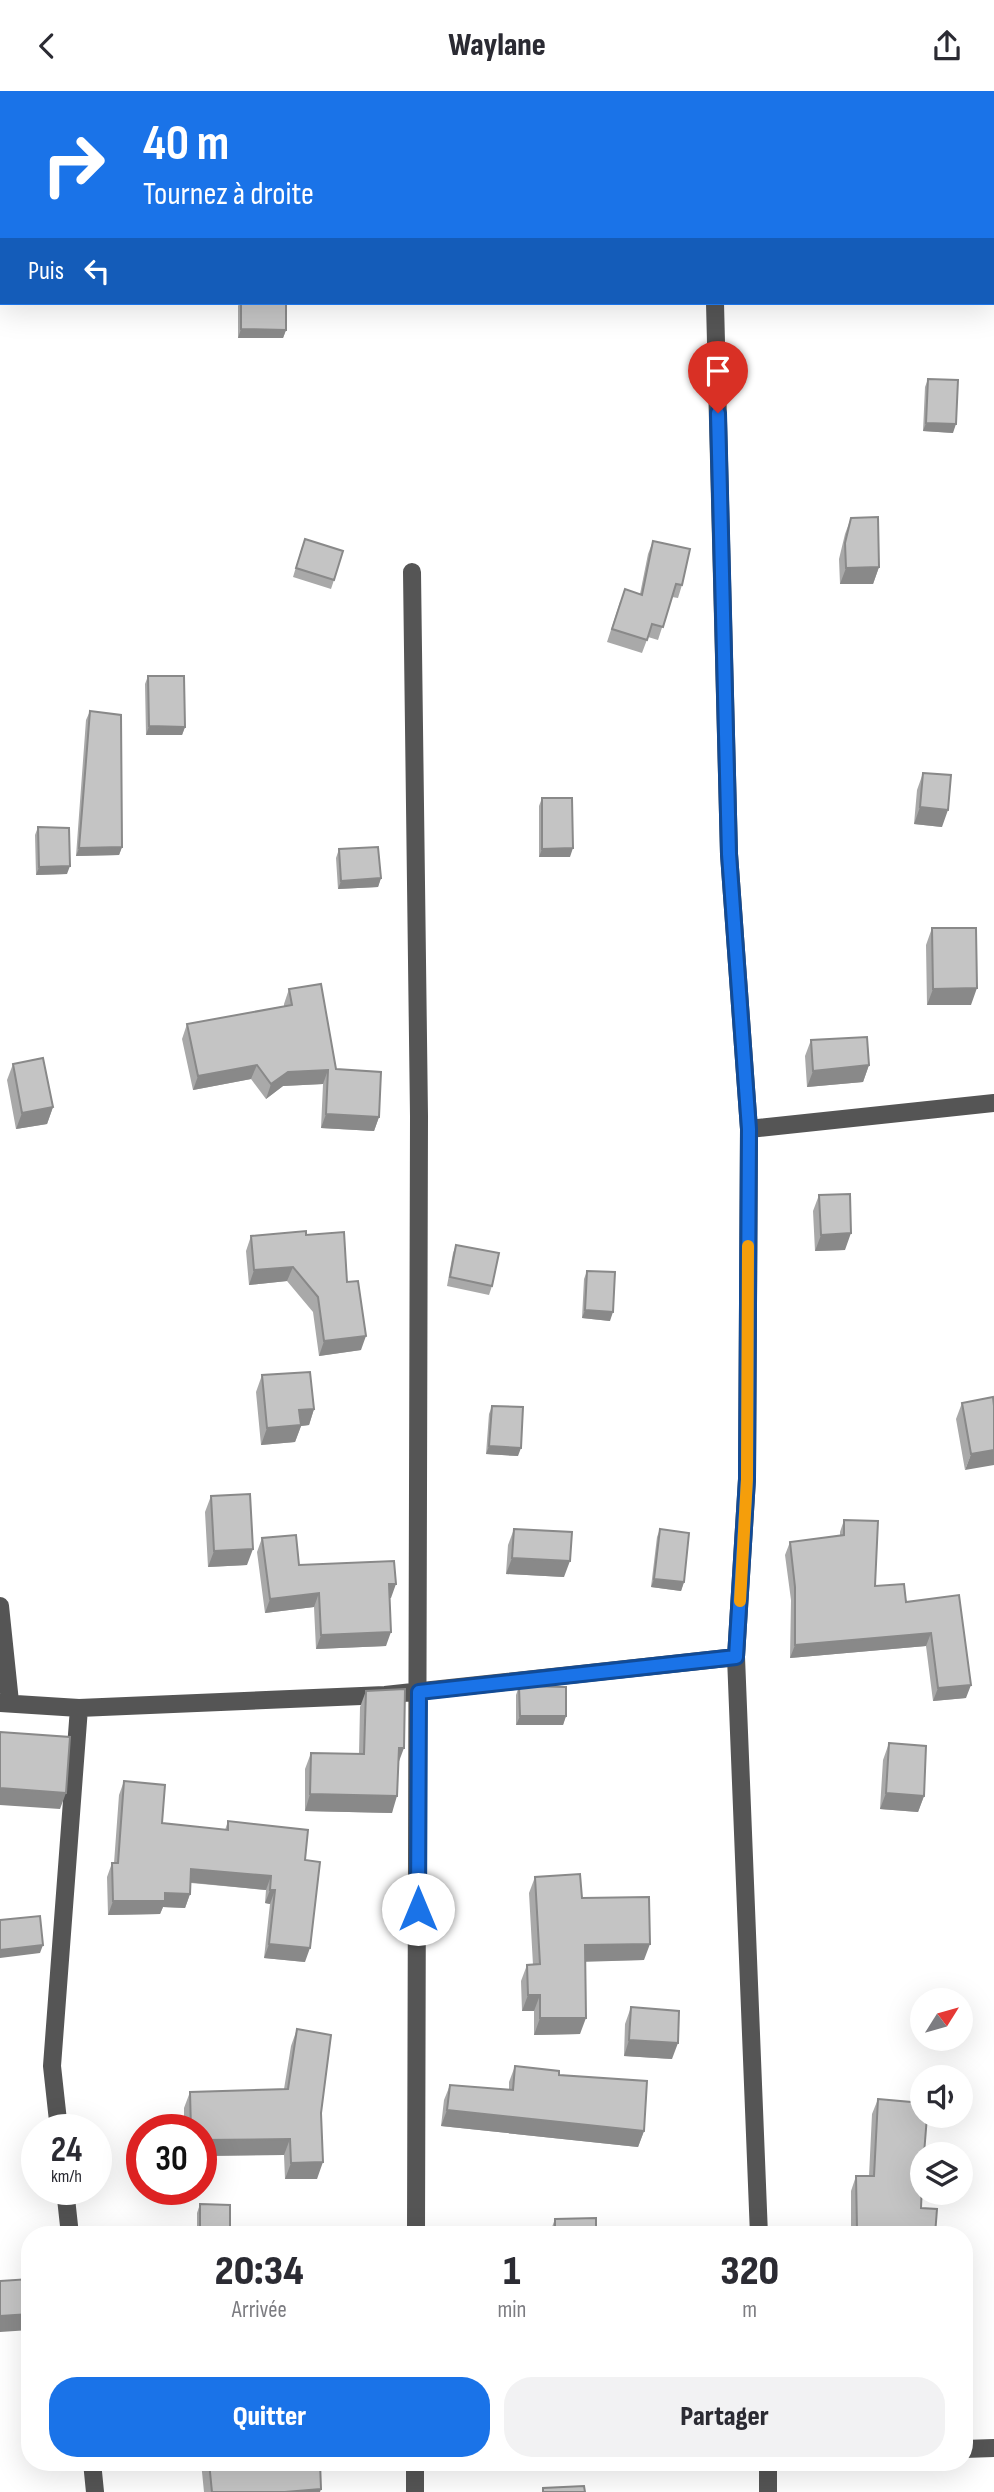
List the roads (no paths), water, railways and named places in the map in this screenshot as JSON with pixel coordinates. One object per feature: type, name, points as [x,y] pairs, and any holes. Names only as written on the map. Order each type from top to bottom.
[{"type":"street","points":[[715,305],[729,854],[749,1129],[747,1479],[736,1657],[759,2226]]},
{"type":"street","points":[[412,572],[419,1116],[416,2226]]},
{"type":"street","points":[[749,1129],[994,1103]]},
{"type":"street","points":[[0,1607],[5,1702],[79,1708],[419,1692],[736,1657]]},
{"type":"street","points":[[57,2114],[52,2066],[79,1708]]},
{"type":"street","points":[[67,2205],[69,2226]]},
{"type":"street","points":[[973,2449],[994,2448]]},
{"type":"street","points":[[93,2471],[95,2492]]},
{"type":"street","points":[[415,2471],[415,2492]]},
{"type":"street","points":[[768,2471],[768,2492]]}]
